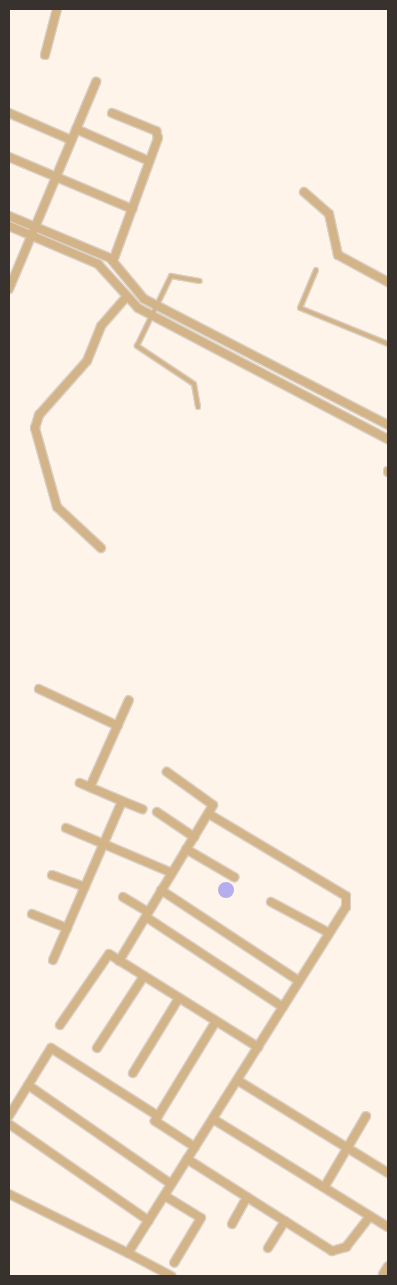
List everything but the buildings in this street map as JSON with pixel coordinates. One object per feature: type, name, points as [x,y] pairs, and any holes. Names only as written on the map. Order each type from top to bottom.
[{"type":"street","points":[[45,55],[57,9]]},
{"type":"street","points":[[9,289],[31,231],[96,82]]},
{"type":"street","points":[[9,113],[71,140]]},
{"type":"street","points":[[112,113],[156,131],[158,138],[114,261]]},
{"type":"street","points":[[76,129],[149,161]]},
{"type":"street","points":[[9,157],[55,178],[132,208]]},
{"type":"street","points":[[304,192],[329,214],[338,255],[388,282]]},
{"type":"street","points":[[9,216],[31,231],[98,264],[126,297],[152,316],[388,439]]},
{"type":"street","points":[[9,226],[31,231],[114,261],[138,294],[157,306],[388,425]]},
{"type":"street","points":[[101,548],[58,507],[35,428],[39,415],[87,360],[102,326],[126,297]]},
{"type":"street","points":[[39,690],[118,726]]},
{"type":"street","points":[[90,787],[129,700]]},
{"type":"street","points":[[119,961],[209,814],[211,800],[167,772]]},
{"type":"street","points":[[80,783],[142,809]]},
{"type":"street","points":[[53,960],[122,801]]},
{"type":"street","points":[[157,812],[194,837]]},
{"type":"street","points":[[128,1253],[346,906],[346,896],[209,814]]},
{"type":"street","points":[[66,828],[172,873]]},
{"type":"street","points":[[186,849],[234,877]]},
{"type":"street","points":[[52,875],[85,887]]},
{"type":"street","points":[[161,890],[299,981]]},
{"type":"street","points":[[123,897],[283,1007]]},
{"type":"street","points":[[271,902],[329,933]]},
{"type":"street","points":[[32,914],[67,928]]},
{"type":"street","points":[[60,1025],[109,954],[258,1047]]},
{"type":"street","points":[[97,1048],[144,976]]},
{"type":"street","points":[[133,1073],[179,998]]},
{"type":"street","points":[[195,1147],[155,1121],[216,1021]]},
{"type":"street","points":[[9,1116],[51,1048],[158,1116]]},
{"type":"street","points":[[237,1080],[388,1173]]},
{"type":"street","points":[[28,1085],[172,1184]]},
{"type":"street","points":[[325,1186],[350,1150],[366,1116]]},
{"type":"street","points":[[213,1119],[325,1186],[388,1227]]},
{"type":"street","points":[[9,1124],[149,1221]]},
{"type":"street","points":[[187,1159],[285,1221],[338,1250],[346,1247],[370,1216]]},
{"type":"street","points":[[9,1194],[171,1276]]},
{"type":"street","points":[[164,1196],[201,1218],[174,1263]]},
{"type":"street","points":[[232,1224],[247,1197]]},
{"type":"street","points":[[268,1248],[285,1221]]},
{"type":"street","points":[[383,1274],[388,1266]]},
{"type":"lane","points":[[316,270],[300,308],[388,344]]},
{"type":"lane","points":[[198,408],[194,384],[138,352],[137,342],[171,276],[200,281]]}]
